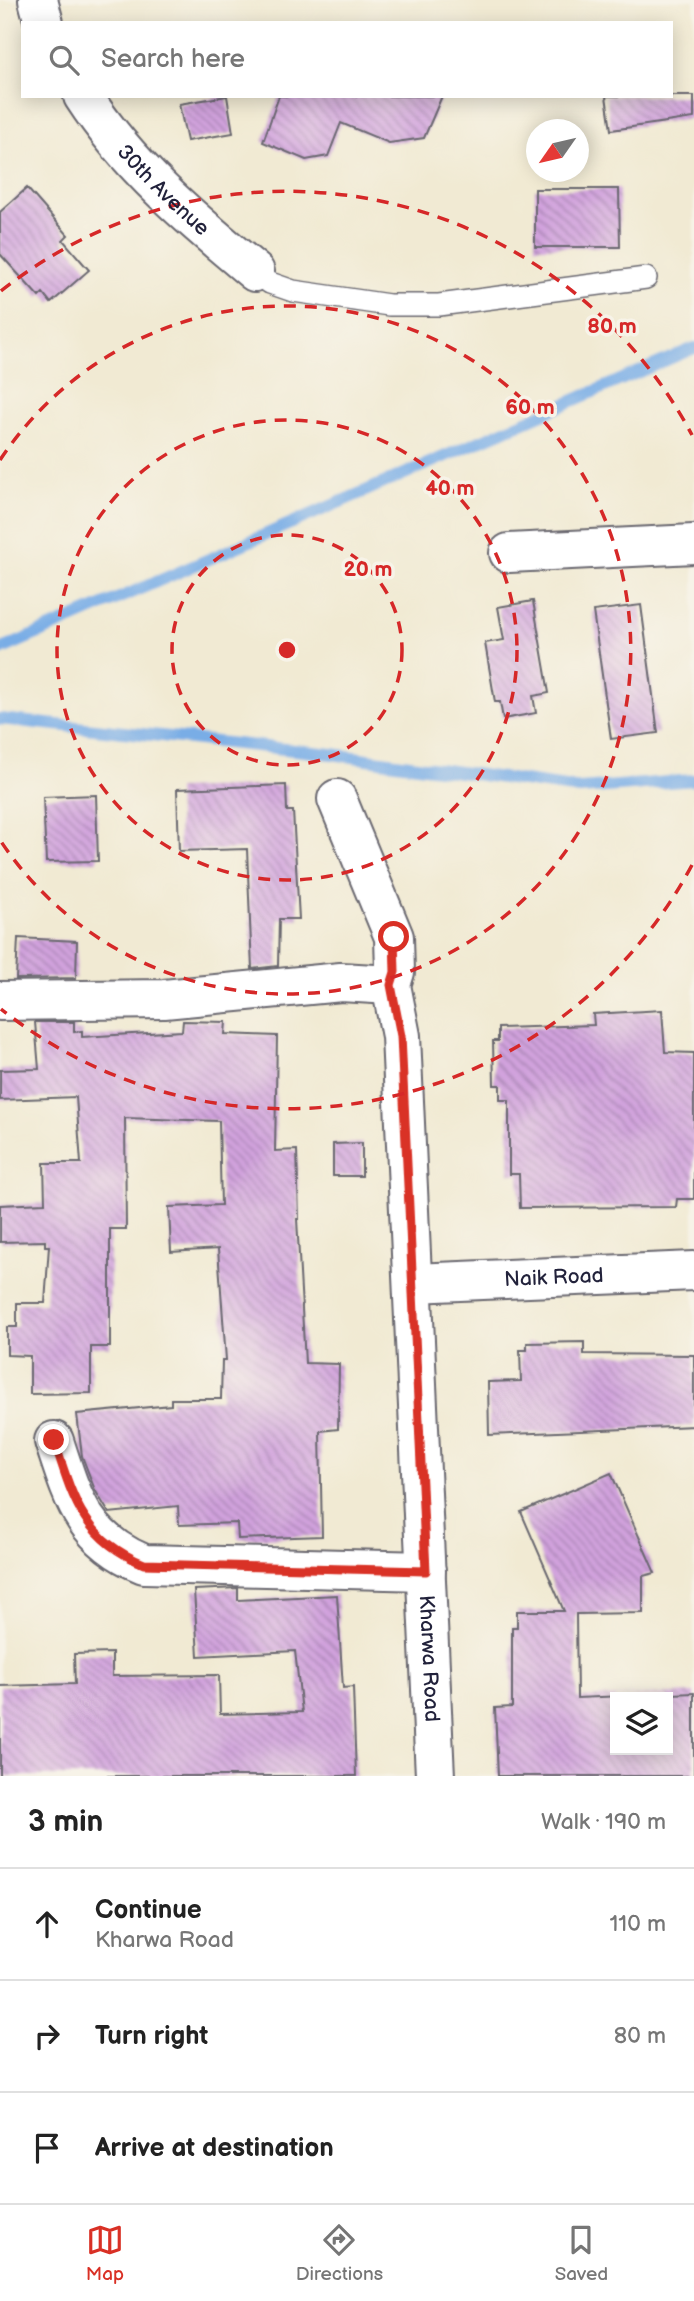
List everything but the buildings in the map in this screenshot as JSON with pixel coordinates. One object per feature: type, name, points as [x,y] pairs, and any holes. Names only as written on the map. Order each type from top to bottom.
[{"type":"street","points":[[38,0],[43,21]]},
{"type":"street","name":"30th Avenue","points":[[84,98],[132,162],[192,220],[256,272]]},
{"type":"street","points":[[509,552],[694,544]]},
{"type":"street","name":"Kharwa Road","points":[[337,799],[394,937],[395,972],[391,985],[401,1036],[435,1776]]},
{"type":"street","points":[[0,1001],[164,999],[341,982],[391,985]]},
{"type":"street","name":"Naik Road","points":[[414,1283],[694,1271]]},
{"type":"street","points":[[54,1440],[67,1481],[87,1522],[120,1554],[144,1564],[426,1571]]},
{"type":"lane","points":[[256,272],[270,283],[293,291],[388,306],[439,305],[646,278]]},
{"type":"waterway","points":[[0,650],[694,348]]},
{"type":"waterway","points":[[0,719],[332,754],[580,789],[694,780]]},
{"type":"route","points":[[54,1440],[80,1512],[94,1532],[120,1554],[144,1564],[426,1571],[401,1036],[391,985],[395,972],[394,937]]}]
